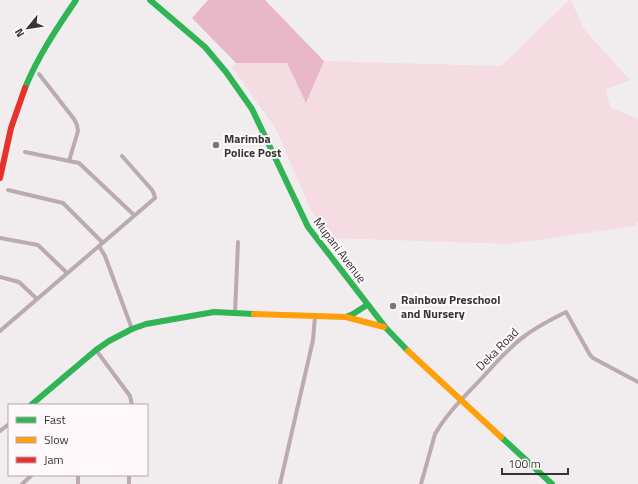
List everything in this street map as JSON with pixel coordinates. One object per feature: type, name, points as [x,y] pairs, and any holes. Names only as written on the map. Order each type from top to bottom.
[{"type":"street","points":[[0,178],[8,138],[21,97],[29,78],[53,33],[76,0]]},
{"type":"street","name":"Mupani Avenue","points":[[150,0],[205,47],[230,77],[252,109],[308,227],[386,328],[407,350],[552,484]]},
{"type":"street","points":[[40,74],[77,125],[78,131],[69,161]]},
{"type":"street","points":[[25,152],[79,163],[134,215]]},
{"type":"street","points":[[0,331],[155,198],[152,190],[122,156]]},
{"type":"street","points":[[8,190],[63,203],[100,244],[132,329]]},
{"type":"street","points":[[0,238],[38,245],[67,273]]},
{"type":"street","points":[[235,313],[238,242]]},
{"type":"street","points":[[0,277],[20,282],[37,298]]},
{"type":"street","points":[[346,317],[367,304]]},
{"type":"street","points":[[32,404],[108,341],[146,324],[211,312],[346,317],[356,321],[376,324],[386,328]]},
{"type":"street","name":"Deka Road","points":[[461,400],[514,344],[538,327],[566,312],[593,358],[638,382]]},
{"type":"street","points":[[280,484],[313,340],[315,316]]},
{"type":"street","points":[[96,350],[130,396],[132,404]]},
{"type":"street","points":[[421,484],[434,434],[461,400]]},
{"type":"street","points":[[0,431],[8,425]]},
{"type":"street","points":[[22,484],[31,476]]},
{"type":"shaded area","points":[[208,0],[265,0],[324,61],[306,103],[287,63],[236,63],[192,18]]},
{"type":"shaded area","points":[[569,0],[571,0],[583,28],[630,80],[606,89],[610,107],[638,119],[638,221],[634,226],[510,244],[331,238],[311,210],[276,129],[232,67],[236,63],[287,63],[306,103],[324,61],[501,66]]},
{"type":"traffic: fast","points":[[25,88],[42,53],[76,0]]},
{"type":"traffic: fast","points":[[150,0],[205,47],[226,72],[252,109],[308,227],[386,328],[408,351]]},
{"type":"traffic: fast","points":[[346,317],[367,305]]},
{"type":"traffic: fast","points":[[32,404],[96,350],[109,341],[132,329],[146,324],[214,312],[254,314]]},
{"type":"traffic: fast","points":[[501,437],[552,484]]},
{"type":"traffic: slow","points":[[254,314],[346,317],[384,327]]},
{"type":"traffic: slow","points":[[408,351],[501,437]]},
{"type":"traffic: jam","points":[[0,178],[11,128],[25,88]]},
{"type":"place","name":"Marimba Police Post","points":[[216,145]]},
{"type":"place","name":"Rainbow Preschool and Nursery","points":[[393,306]]}]
